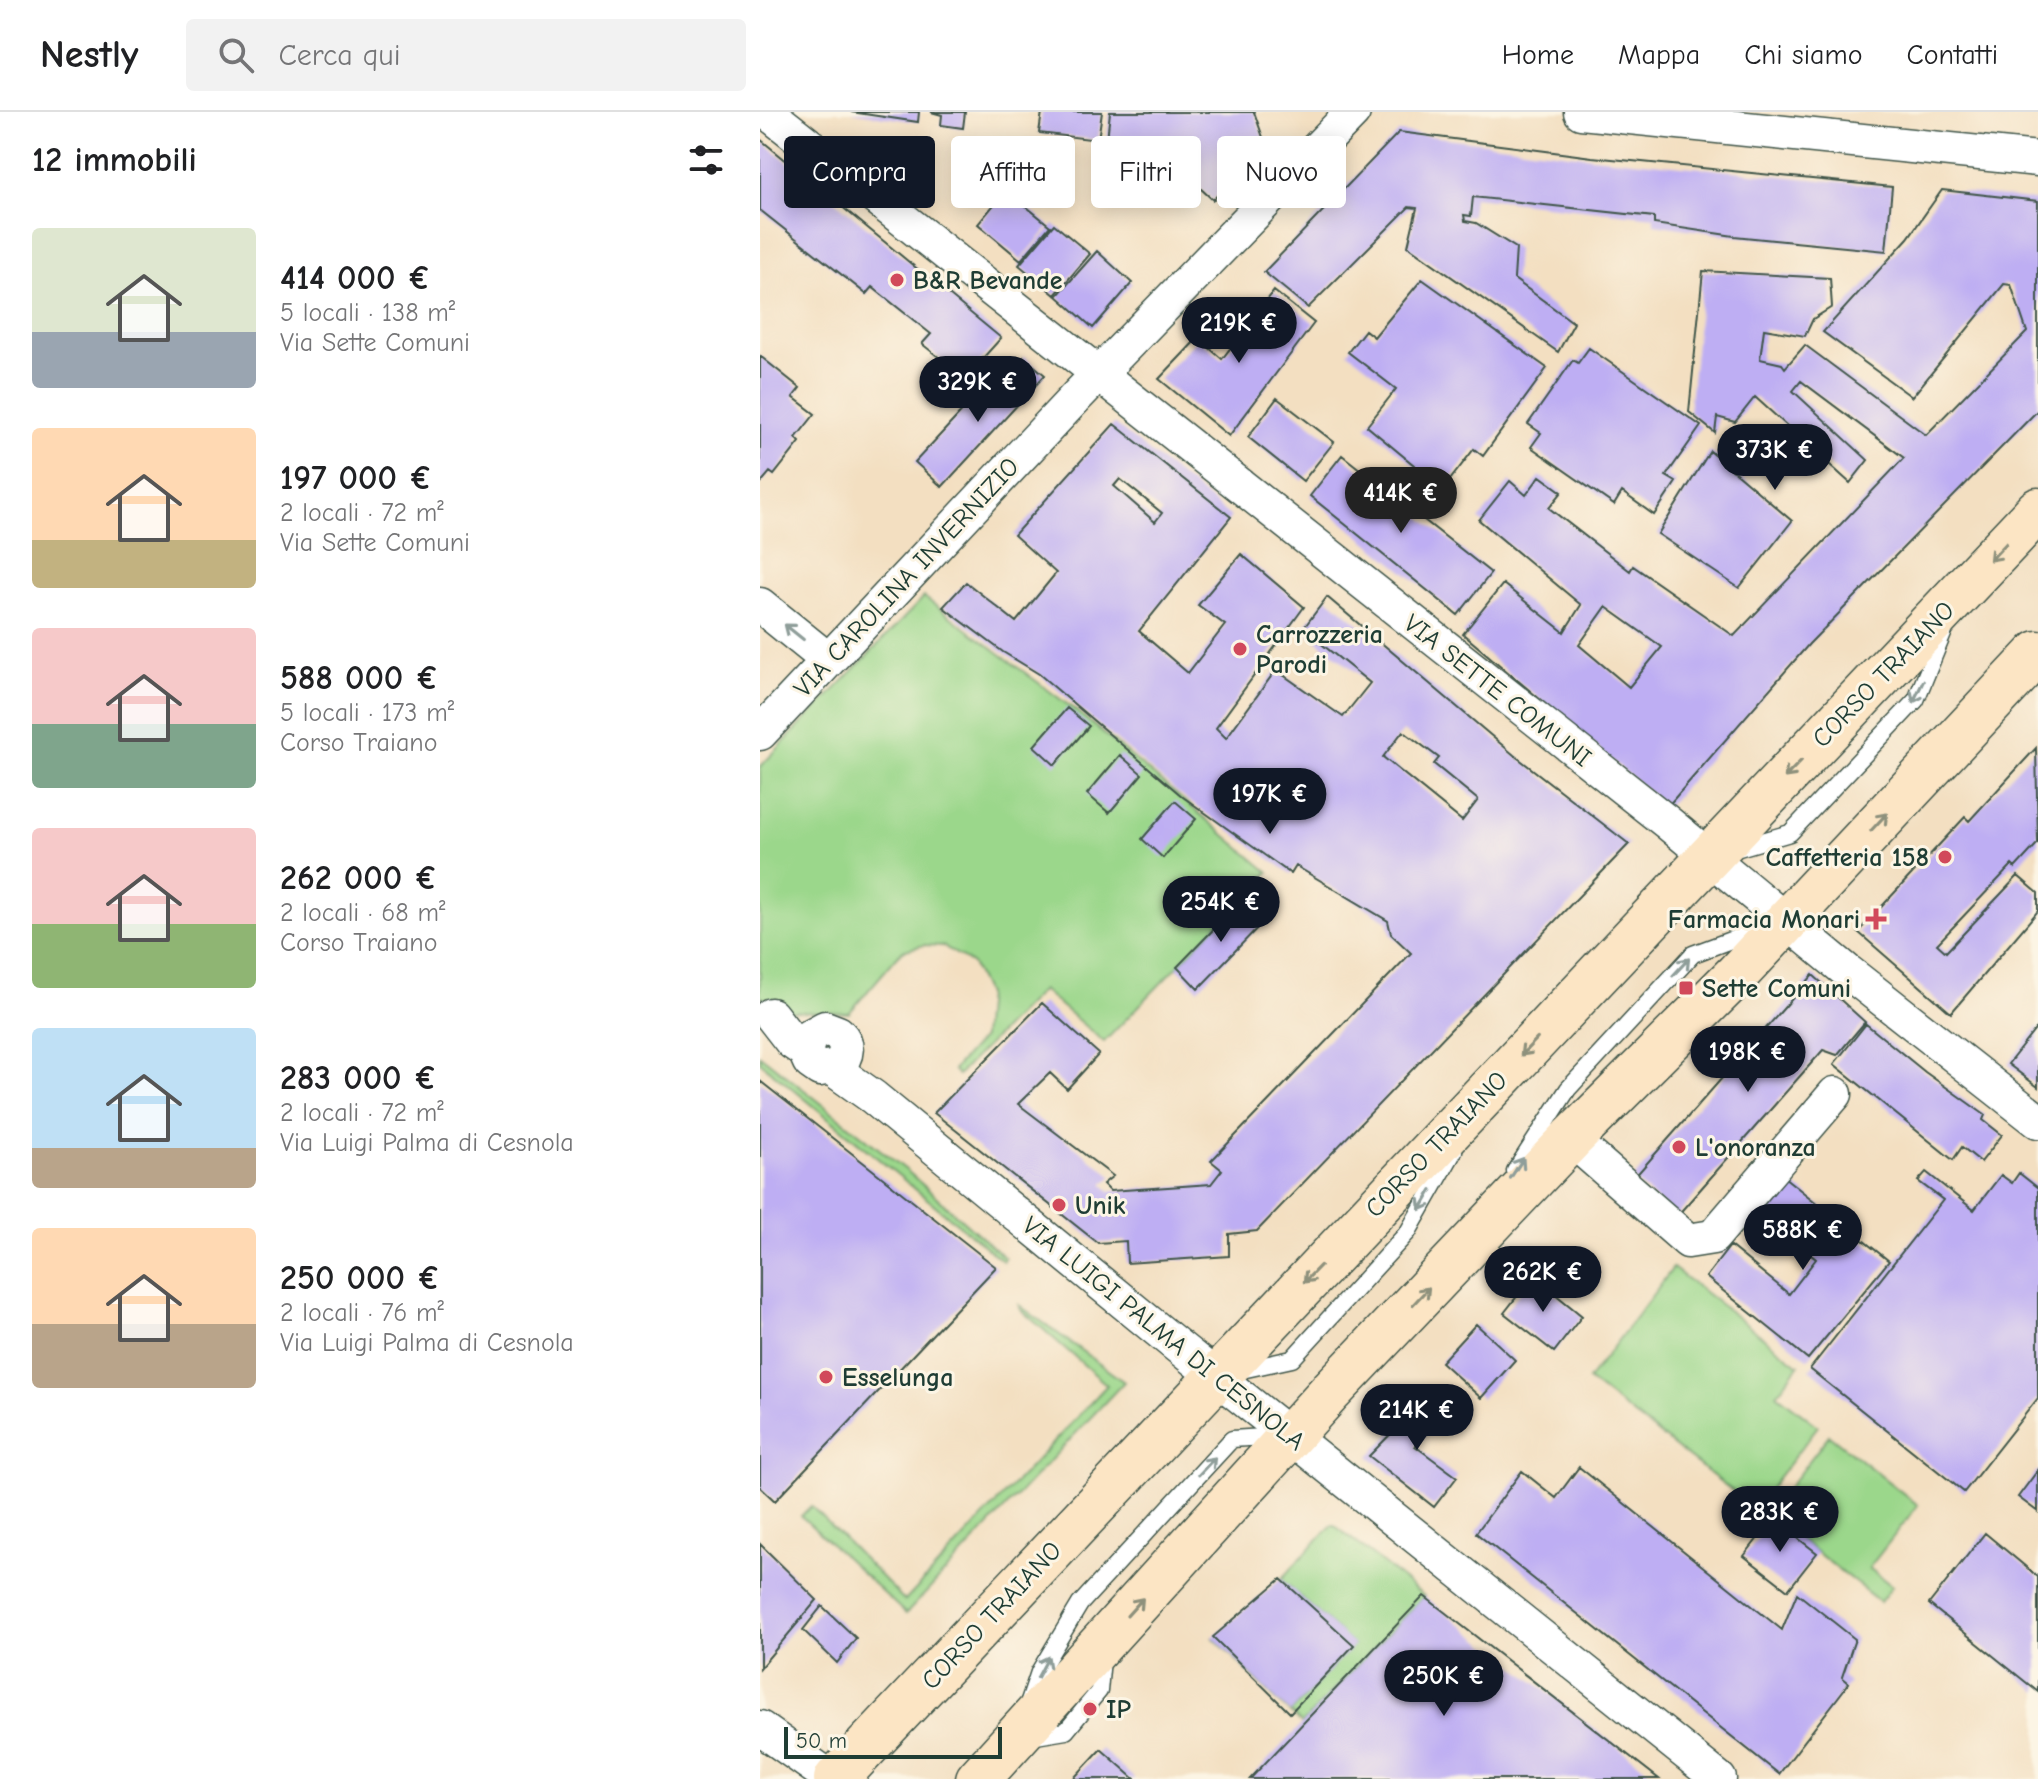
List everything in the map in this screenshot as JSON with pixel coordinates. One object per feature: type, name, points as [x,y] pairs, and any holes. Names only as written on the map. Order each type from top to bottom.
[{"type":"main road","name":"CORSO TRAIANO","points":[[847,1775],[907,1704],[2038,510]]},
{"type":"main road","points":[[978,1779],[1459,1256],[1787,919],[2038,653]]},
{"type":"street","name":"VIA CAROLINA INVERNIZIO","points":[[760,733],[1098,375],[1353,112]]},
{"type":"street","points":[[1581,112],[2038,159]]},
{"type":"street","name":"VIA SETTE COMUNI","points":[[769,113],[2038,1121]]},
{"type":"street","points":[[760,605],[828,660]]},
{"type":"street","name":"VIA LUIGI PALMA DI CESNOLA","points":[[766,1011],[792,1042],[852,1064],[873,1097],[1719,1779]]},
{"type":"street","points":[[1571,1139],[1688,1241],[1713,1237],[1835,1094]]},
{"type":"street","points":[[760,1728],[847,1775]]},
{"type":"lane","points":[[1459,1256],[1568,1089],[1693,954],[1787,919]]},
{"type":"lane","points":[[1016,1739],[1039,1672],[1080,1604],[1232,1439],[1292,1436]]},
{"type":"green space","points":[[924,597],[1079,713],[1269,872],[1104,1042],[1042,990],[958,1075],[953,1070],[982,1038],[986,994],[972,964],[943,946],[924,945],[902,951],[849,1013],[790,1011],[760,996],[760,767]]},
{"type":"green space","points":[[760,1055],[906,1170],[1005,1258],[1003,1261],[760,1062]]},
{"type":"green space","points":[[1673,1268],[1799,1365],[1777,1394],[1818,1426],[1755,1508],[1588,1380]]},
{"type":"green space","points":[[1019,1305],[1124,1382],[906,1614],[801,1516],[811,1506],[905,1601],[1107,1385]]},
{"type":"green space","points":[[1829,1435],[1918,1505],[1869,1568],[1892,1586],[1880,1602],[1768,1514]]},
{"type":"green space","points":[[1333,1524],[1424,1596],[1302,1724],[1290,1713],[1353,1645],[1281,1579]]},
{"type":"building","points":[[851,112],[919,112],[918,122]]},
{"type":"building","points":[[931,112],[965,112],[963,128],[941,125],[942,115]]},
{"type":"building","points":[[1042,112],[1102,112],[1099,136],[1091,136],[1091,139],[1039,133]]},
{"type":"building","points":[[1110,112],[1254,112],[1263,136],[1217,136],[1217,196],[1213,200],[1201,189],[1201,136],[1107,136]]},
{"type":"building","points":[[1399,132],[1592,157],[1892,187],[1886,251],[1734,236],[1654,224],[1654,217],[1473,197],[1471,216],[1464,215],[1465,221],[1476,223],[1516,248],[1514,279],[1574,323],[1558,352],[1408,246],[1417,208],[1409,207],[1308,308],[1264,272],[1326,208],[1346,208],[1346,187]]},
{"type":"building","points":[[760,139],[784,159],[784,208],[844,208],[1001,338],[965,378],[922,344],[931,334],[872,287],[866,294],[760,210]]},
{"type":"building","points":[[1942,190],[2038,201],[2038,410],[1809,644],[1667,807],[1463,634],[1503,584],[1564,632],[1581,605],[1479,520],[1510,481],[1526,495],[1540,476],[1562,492],[1549,508],[1630,571],[1633,566],[1734,636],[1904,458],[1801,381],[1793,391],[1868,460],[1850,483],[1755,397],[1735,422],[1717,417],[1715,433],[1689,412],[1703,271],[1830,278],[1832,307],[1813,319],[1805,336],[1764,329],[1760,359],[1782,364],[1785,368],[1805,345],[1926,435],[2027,332],[2011,285],[2004,284],[1912,397],[1823,332],[1908,238]],"holes":[[[1606,607],[1662,647],[1629,687],[1579,645]]]},
{"type":"building","points":[[991,208],[1028,208],[1050,226],[1021,260],[978,224]]},
{"type":"building","points":[[1054,224],[1090,254],[1055,295],[1019,265]]},
{"type":"building","points":[[1097,251],[1132,283],[1093,328],[1057,296]]},
{"type":"building","points":[[1422,279],[1547,368],[1483,456],[1474,449],[1443,489],[1367,426],[1396,389],[1348,352],[1365,330],[1374,337]]},
{"type":"building","points":[[1274,291],[1314,323],[1229,436],[1159,379],[1198,338],[1222,359]]},
{"type":"building","points":[[1589,348],[1701,426],[1666,476],[1676,482],[1654,515],[1622,492],[1614,505],[1531,447],[1541,433],[1528,424],[1573,360],[1578,363]]},
{"type":"building","points":[[760,356],[800,388],[793,397],[815,414],[796,438],[800,442],[774,475],[770,472],[760,484]]},
{"type":"building","points":[[1024,357],[1045,375],[942,487],[915,462],[968,405],[975,411]]},
{"type":"building","points":[[1277,398],[1334,442],[1303,481],[1248,437]]},
{"type":"building","points":[[1114,424],[1231,517],[1139,631],[1188,673],[1225,625],[1198,605],[1241,554],[1304,607],[1216,728],[1226,738],[1276,670],[1343,717],[1370,683],[1303,629],[1327,597],[1514,755],[1629,844],[1257,1231],[1229,1234],[1229,1256],[1127,1263],[1126,1241],[1098,1243],[934,1113],[1042,1003],[1099,1054],[1067,1089],[1050,1073],[1018,1104],[1113,1176],[1103,1184],[1110,1191],[1211,1184],[1222,1170],[1211,1161],[1411,953],[1391,934],[1388,921],[1296,866],[1291,874],[1183,797],[1039,674],[1003,652],[943,607],[966,582],[1016,622],[1056,573],[1014,535]],"holes":[[[1120,479],[1162,513],[1155,522],[1114,486]],[[1403,731],[1439,758],[1434,764],[1478,800],[1462,821],[1383,757]]]},
{"type":"building","points":[[1710,451],[1792,521],[1739,588],[1658,534]]},
{"type":"building","points":[[1342,455],[1491,573],[1458,615],[1310,496]]},
{"type":"building","points":[[1067,708],[1089,726],[1055,765],[1034,746]]},
{"type":"building","points":[[2036,748],[2038,843],[2015,868],[2012,865],[1937,944],[1946,952],[2018,876],[2038,893],[2038,911],[1951,1013],[1858,932],[1965,817],[1969,821]]},
{"type":"building","points":[[1120,755],[1142,774],[1109,813],[1087,794]]},
{"type":"building","points":[[1175,801],[1196,819],[1163,858],[1142,839]]},
{"type":"building","points":[[1243,899],[1265,920],[1198,989],[1177,967]]},
{"type":"building","points":[[1813,975],[1865,1022],[1837,1055],[1823,1050],[1676,1217],[1633,1179]]},
{"type":"building","points":[[1866,1024],[1985,1115],[1983,1120],[2002,1135],[1981,1162],[1962,1147],[1953,1160],[1834,1064]]},
{"type":"building","points":[[2038,1026],[2038,1087],[2008,1064]]},
{"type":"building","name":"Esselunga","points":[[760,1081],[996,1267],[775,1501],[760,1487]]},
{"type":"building","points":[[1926,1172],[1974,1210],[2001,1175],[2012,1183],[2019,1173],[2038,1188],[2038,1398],[1964,1492],[1810,1369],[1943,1200],[1918,1181]]},
{"type":"building","points":[[1784,1177],[1889,1261],[1808,1359],[1706,1277],[1730,1246],[1789,1294],[1816,1259],[1757,1212]]},
{"type":"building","points":[[1533,1276],[1582,1316],[1554,1352],[1504,1313]]},
{"type":"building","points":[[1476,1324],[1515,1360],[1481,1398],[1441,1362]]},
{"type":"building","points":[[1434,1390],[1452,1408],[1415,1446],[1457,1477],[1434,1507],[1369,1456]]},
{"type":"building","points":[[1579,1467],[1782,1630],[1797,1593],[1855,1639],[1842,1677],[1849,1683],[1779,1774],[1476,1533],[1522,1471],[1556,1498]]},
{"type":"building","points":[[2038,1470],[2038,1512],[2018,1497]]},
{"type":"building","points":[[1773,1519],[1817,1553],[1788,1590],[1744,1556]]},
{"type":"building","points":[[1985,1533],[2038,1577],[2038,1692],[1929,1604]]},
{"type":"building","points":[[760,1544],[817,1600],[760,1668]]},
{"type":"building","points":[[1281,1579],[1354,1645],[1290,1713],[1213,1637]]},
{"type":"building","points":[[1424,1596],[1659,1779],[1250,1779]]},
{"type":"building","points":[[822,1606],[856,1638],[837,1663],[803,1630]]},
{"type":"building","points":[[1101,1749],[1135,1779],[1073,1779]]},
{"type":"place","name":"B&R Bevande","points":[[897,280]]},
{"type":"place","name":"Carrozzeria Parodi","points":[[1240,649]]},
{"type":"place","name":"Caffetteria 158","points":[[1945,857]]},
{"type":"place","name":"Farmacia Monari","points":[[1876,919]]},
{"type":"place","name":"Sette Comuni","points":[[1686,988]]},
{"type":"place","name":"L'onoranza","points":[[1679,1147]]},
{"type":"place","name":"Unik","points":[[1059,1205]]},
{"type":"place","name":"Esselunga","points":[[826,1377]]},
{"type":"place","name":"IP","points":[[1090,1709]]}]
